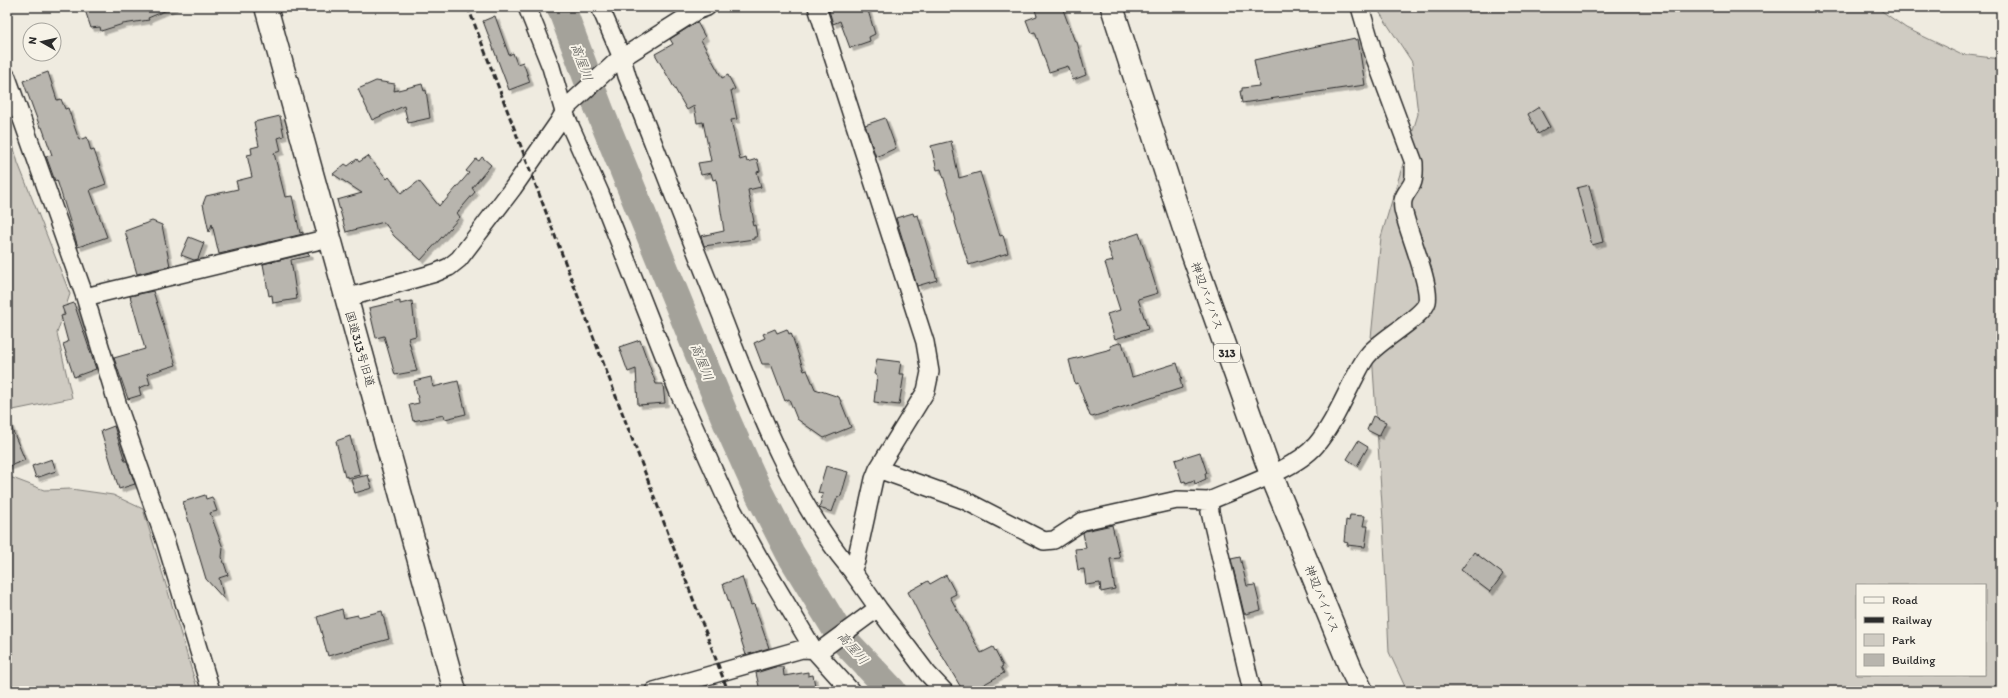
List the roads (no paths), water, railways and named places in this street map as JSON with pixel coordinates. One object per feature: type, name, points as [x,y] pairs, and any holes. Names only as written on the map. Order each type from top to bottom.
[{"type":"main road","name":"国道313号旧道","points":[[266,7],[455,691]]},
{"type":"main road","name":"神辺バイパス","points":[[1112,7],[1189,244],[1271,474],[1351,669],[1362,691]]},
{"type":"street","points":[[527,7],[678,391],[726,498],[758,556],[819,649],[851,691]]},
{"type":"street","points":[[600,7],[770,436],[808,508],[840,557],[852,571],[875,610],[927,673],[944,691]]},
{"type":"street","points":[[346,298],[435,273],[449,267],[459,259],[513,188],[566,109],[620,60],[696,11],[706,7]]},
{"type":"street","points":[[817,7],[925,342],[930,372],[926,391],[878,469],[856,561],[852,571]]},
{"type":"street","points":[[878,469],[964,500],[1044,541],[1054,540],[1083,521],[1177,500],[1209,500],[1271,474],[1308,454],[1316,445],[1368,354],[1421,312],[1427,304],[1427,296],[1421,268],[1403,207],[1404,195],[1413,180],[1414,163],[1375,58],[1360,7]]},
{"type":"street","points":[[7,77],[85,297],[119,409],[166,544],[211,691]]},
{"type":"street","points":[[85,297],[329,238]]},
{"type":"street","points":[[1209,500],[1210,512],[1252,691]]},
{"type":"street","points":[[654,691],[802,649],[819,649],[875,610]]},
{"type":"waterway","name":"高屋川","points":[[561,7],[599,109],[727,422],[759,493],[790,553],[841,637],[892,691]]},
{"type":"railway","points":[[468,7],[728,691]]}]
